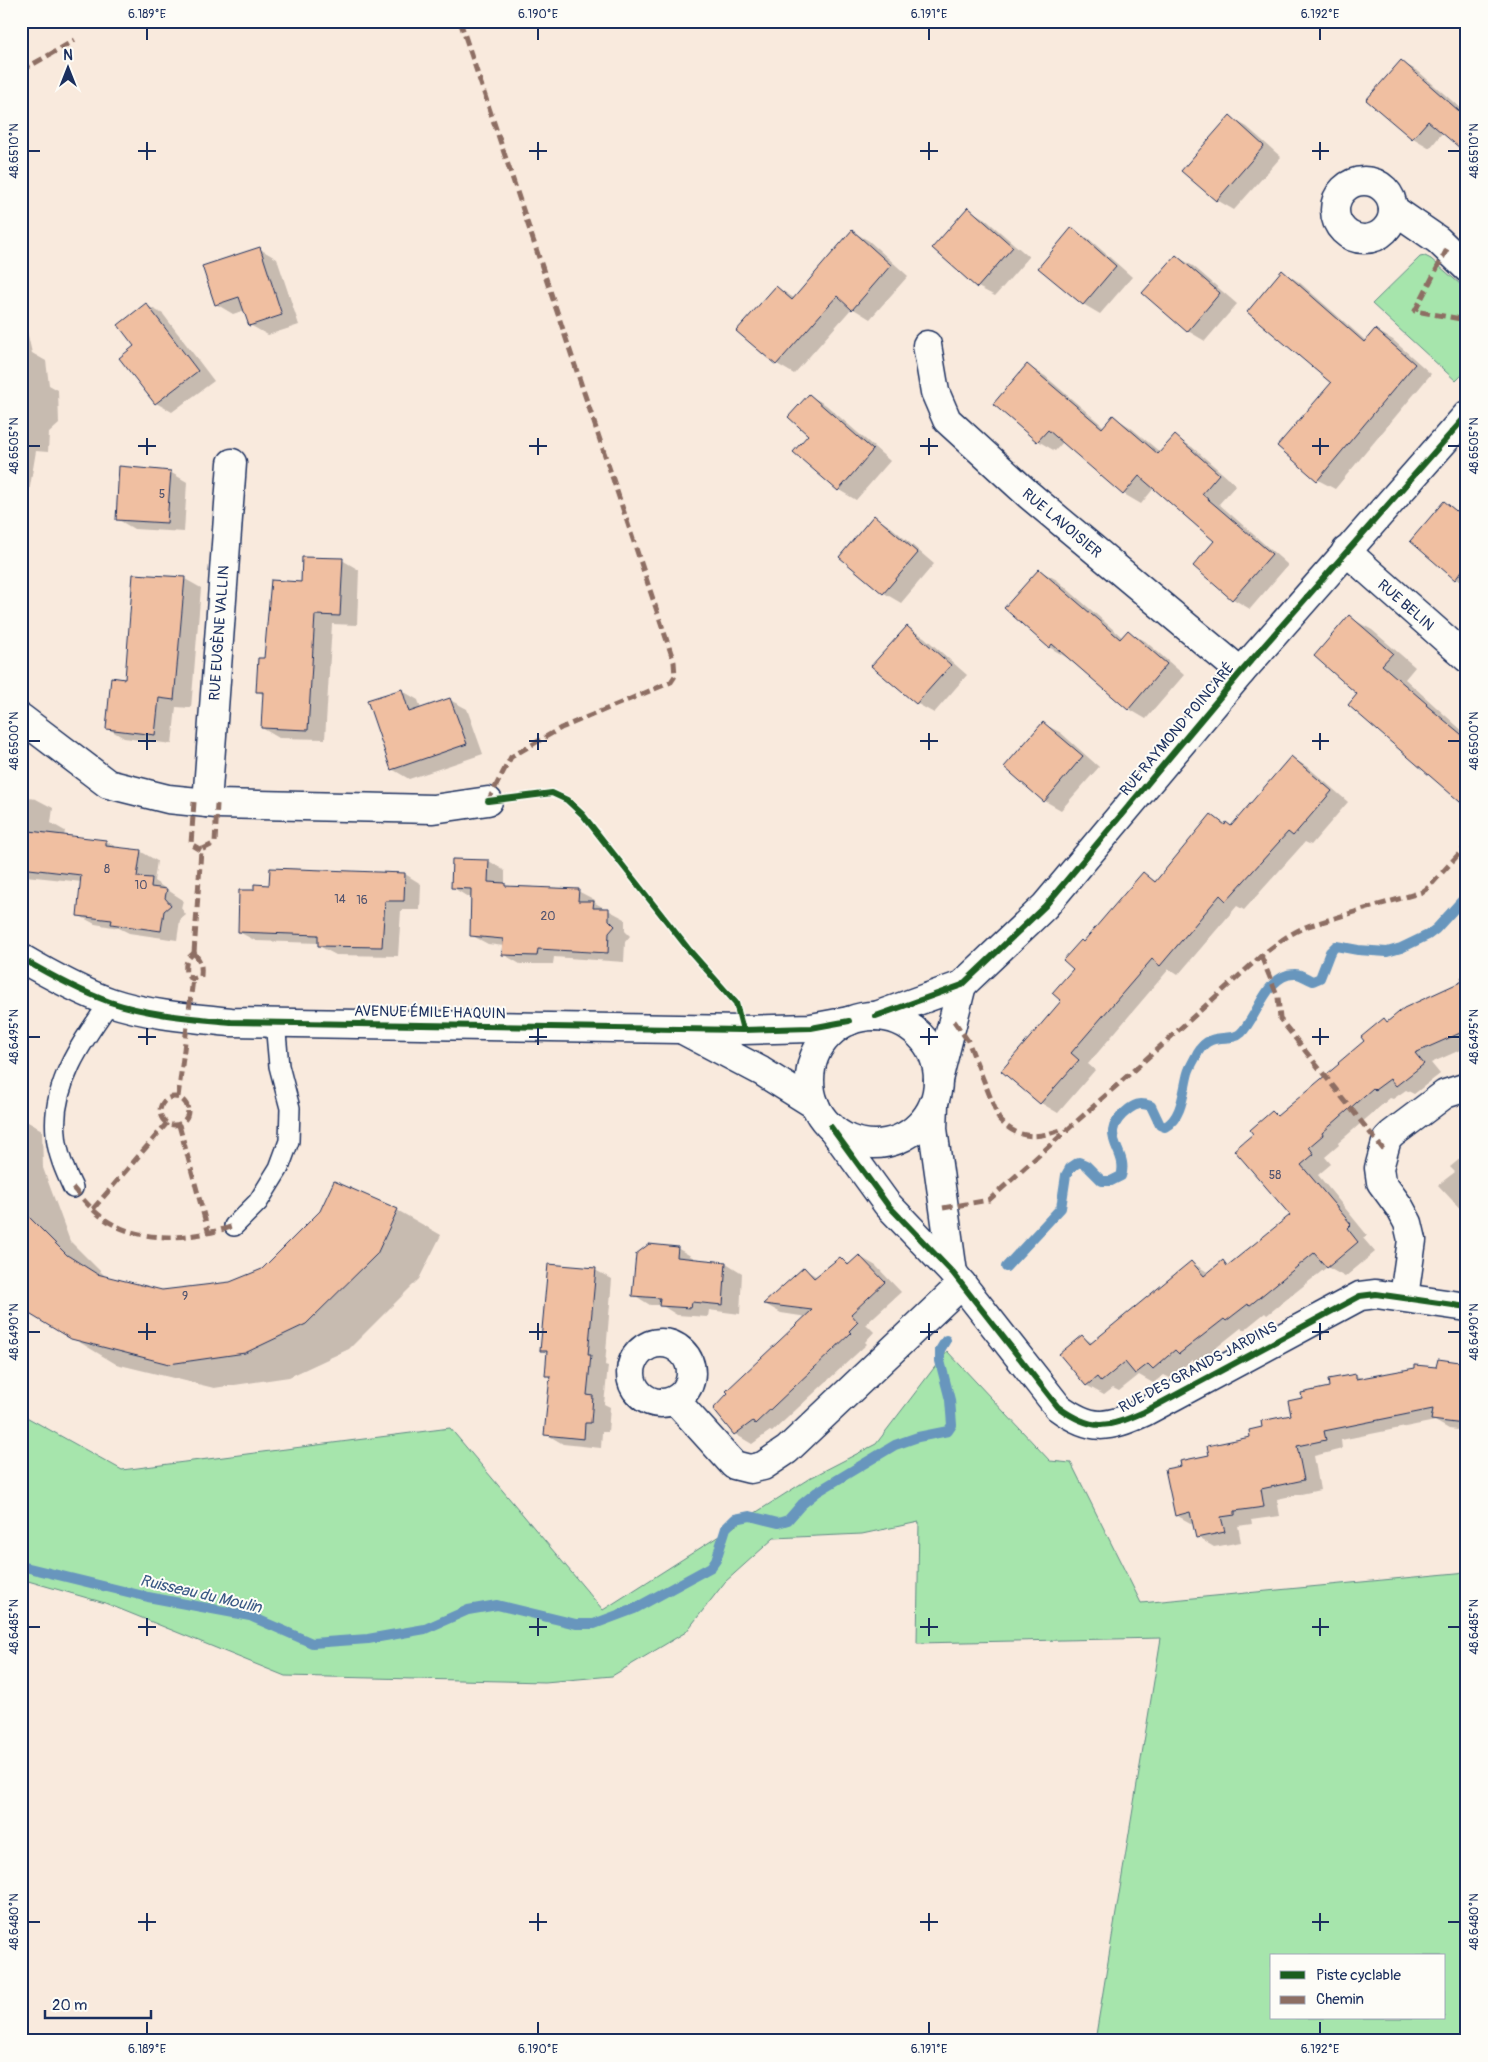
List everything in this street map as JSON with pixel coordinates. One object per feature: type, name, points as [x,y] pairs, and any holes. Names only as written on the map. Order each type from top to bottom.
[{"type":"street","points":[[1394,209],[1438,240],[1467,268]]},
{"type":"street","name":"RUE LAVOISIER","points":[[927,345],[935,392],[947,420],[1029,495],[1240,672]]},
{"type":"street","name":"RUE RAYMOND POINCARÉ","points":[[876,1016],[962,985],[1045,906],[1240,672],[1467,415]]},
{"type":"street","name":"RUE EUGÈNE VALLIN","points":[[207,804],[232,463]]},
{"type":"street","name":"RUE BELIN","points":[[1346,551],[1467,658]]},
{"type":"street","points":[[21,718],[108,784],[168,799],[207,804],[432,809],[488,801]]},
{"type":"street","name":"AVENUE ÉMILE HAQUIN","points":[[21,958],[58,979],[110,1002],[187,1018],[231,1022],[744,1030],[811,1028],[850,1021]]},
{"type":"street","points":[[936,1092],[935,1061],[926,1044],[913,1030],[896,1020],[876,1016],[850,1021],[832,1031],[819,1047],[811,1065],[810,1085],[815,1105],[821,1117],[831,1128],[848,1139],[868,1144],[888,1143],[907,1134],[923,1122],[936,1092],[962,985]]},
{"type":"street","name":"AVENUE ÉMILE HAQUIN","points":[[682,1029],[762,1071],[815,1105]]},
{"type":"street","points":[[1404,1298],[1412,1240],[1408,1222],[1380,1182],[1379,1168],[1383,1149],[1387,1139],[1392,1134],[1446,1094],[1467,1087]]},
{"type":"street","name":"RUE DES GRANDS JARDINS","points":[[936,1092],[933,1129],[942,1208],[958,1279]]},
{"type":"street","name":"RUE DES GRANDS JARDINS","points":[[831,1128],[887,1204],[958,1279],[1058,1407],[1070,1417],[1084,1423],[1104,1426],[1119,1423],[1144,1412],[1336,1307],[1360,1296],[1376,1294],[1467,1307]]},
{"type":"street","points":[[676,1401],[734,1465],[750,1469],[763,1466],[787,1450],[958,1279]]},
{"type":"lane","points":[[73,1188],[58,1149],[56,1114],[69,1067],[88,1033],[110,1002]]},
{"type":"lane","points":[[234,1226],[258,1202],[279,1168],[289,1141],[290,1108],[279,1066],[274,1022]]},
{"type":"green space","points":[[1425,256],[1467,290],[1467,370],[1456,381],[1372,304],[1420,257]]},
{"type":"green space","points":[[947,1351],[1050,1461],[1071,1463],[1141,1603],[1467,1572],[1467,2041],[1095,2041],[1161,1638],[917,1643],[919,1522],[862,1534],[774,1538],[725,1582],[686,1632],[612,1676],[545,1682],[285,1676],[105,1603],[21,1579],[21,1414],[122,1470],[450,1428],[603,1610],[810,1478],[876,1444]]},
{"type":"building","points":[[1401,60],[1467,118],[1467,154],[1428,121],[1412,139],[1366,100]]},
{"type":"building","points":[[1230,115],[1264,146],[1216,201],[1181,171]]},
{"type":"building","points":[[968,207],[1013,247],[977,288],[932,248]]},
{"type":"building","points":[[1072,227],[1116,266],[1083,305],[1038,268]]},
{"type":"building","points":[[852,230],[891,265],[852,310],[837,296],[776,365],[736,331],[776,286],[792,300]]},
{"type":"building","points":[[260,247],[282,315],[249,326],[239,297],[215,305],[202,266]]},
{"type":"building","points":[[1176,255],[1220,293],[1187,332],[1142,293]]},
{"type":"building","points":[[1282,270],[1364,342],[1375,329],[1415,364],[1317,481],[1277,446],[1331,383],[1247,312]]},
{"type":"building","points":[[146,303],[198,371],[155,404],[119,358],[134,346],[118,325]]},
{"type":"building","points":[[1027,364],[1102,428],[1113,415],[1158,454],[1175,435],[1219,474],[1202,494],[1272,554],[1232,600],[1193,566],[1214,541],[1139,476],[1123,495],[1048,430],[1037,442],[993,404]]},
{"type":"building","points":[[809,394],[873,450],[838,491],[793,452],[808,435],[788,417]]},
{"type":"building","points":[[119,466],[171,471],[167,523],[116,520]]},
{"type":"building","points":[[1444,501],[1467,520],[1467,564],[1455,580],[1410,541]]},
{"type":"building","points":[[874,515],[918,553],[883,594],[839,557]]},
{"type":"building","points":[[302,557],[343,558],[340,616],[315,615],[308,730],[261,728],[263,692],[256,692],[258,658],[264,658],[271,580],[301,582]]},
{"type":"building","points":[[1039,569],[1120,639],[1128,630],[1167,664],[1128,710],[1052,644],[1049,648],[1004,608]]},
{"type":"building","points":[[133,574],[185,577],[174,700],[159,698],[155,735],[106,729],[111,677],[125,679]]},
{"type":"building","points":[[1349,615],[1393,653],[1382,665],[1467,739],[1467,808],[1348,705],[1357,694],[1314,656]]},
{"type":"building","points":[[907,626],[951,665],[916,704],[871,666]]},
{"type":"building","points":[[402,689],[409,712],[450,698],[467,744],[391,770],[367,700]]},
{"type":"building","points":[[1043,722],[1083,756],[1044,802],[1004,767]]},
{"type":"building","points":[[1291,756],[1332,791],[1293,836],[1288,832],[1226,901],[1220,895],[1160,966],[1152,959],[1071,1053],[1079,1060],[1040,1104],[1001,1071],[1061,1001],[1052,993],[1073,969],[1063,960],[1081,940],[1083,942],[1143,872],[1155,882],[1211,814],[1225,825],[1226,822],[1231,826]]},
{"type":"building","points":[[21,830],[106,840],[106,846],[141,850],[137,877],[152,878],[151,887],[167,889],[165,898],[171,905],[164,911],[161,931],[111,924],[112,920],[77,916],[81,875],[21,868]]},
{"type":"building","points":[[452,859],[489,860],[488,882],[505,883],[505,886],[579,889],[578,901],[594,901],[593,908],[609,908],[609,920],[615,926],[609,933],[608,953],[538,949],[537,956],[502,955],[503,939],[470,936],[471,889],[451,888]]},
{"type":"building","points":[[270,868],[405,873],[404,901],[385,901],[382,947],[318,946],[318,935],[238,932],[239,890],[254,890],[254,884],[269,885]]},
{"type":"building","points":[[1467,979],[1467,1030],[1415,1053],[1424,1064],[1396,1086],[1390,1079],[1375,1090],[1373,1088],[1322,1133],[1323,1135],[1309,1147],[1314,1154],[1301,1165],[1351,1224],[1347,1228],[1358,1242],[1327,1268],[1314,1253],[1249,1306],[1248,1304],[1226,1321],[1224,1319],[1179,1354],[1175,1350],[1153,1369],[1148,1364],[1135,1374],[1125,1362],[1101,1382],[1097,1377],[1086,1386],[1059,1354],[1082,1335],[1090,1344],[1191,1261],[1204,1276],[1223,1260],[1227,1266],[1290,1215],[1234,1150],[1253,1134],[1250,1130],[1272,1111],[1277,1116],[1339,1064],[1364,1041],[1361,1037],[1384,1018],[1387,1022],[1404,1008]]},
{"type":"building","points":[[334,1181],[398,1209],[377,1254],[306,1324],[245,1353],[169,1364],[71,1339],[21,1309],[21,1209],[67,1255],[97,1274],[162,1290],[230,1282],[262,1269],[320,1211]]},
{"type":"building","points":[[649,1244],[678,1247],[677,1257],[726,1262],[723,1305],[692,1302],[691,1308],[659,1306],[660,1298],[632,1296],[636,1254]]},
{"type":"building","points":[[859,1255],[885,1282],[851,1314],[858,1322],[849,1331],[851,1333],[755,1424],[753,1421],[734,1435],[713,1409],[728,1393],[726,1391],[812,1310],[763,1304],[804,1267],[814,1278],[840,1257],[848,1265]]},
{"type":"building","points":[[548,1264],[596,1268],[588,1355],[591,1355],[587,1395],[593,1396],[591,1423],[585,1423],[584,1439],[544,1435],[550,1376],[545,1376],[547,1351],[540,1351]]},
{"type":"building","points":[[1438,1359],[1467,1363],[1467,1405],[1464,1424],[1431,1420],[1433,1409],[1324,1431],[1326,1440],[1297,1446],[1304,1480],[1261,1489],[1264,1507],[1235,1511],[1235,1515],[1221,1517],[1225,1532],[1196,1538],[1190,1512],[1175,1516],[1165,1469],[1181,1466],[1180,1461],[1209,1455],[1207,1446],[1250,1437],[1249,1430],[1262,1427],[1261,1421],[1291,1415],[1288,1401],[1302,1398],[1301,1393],[1329,1387],[1328,1379],[1356,1374],[1356,1379],[1415,1368],[1415,1365],[1436,1367]]},
{"type":"waterway","name":"Ruisseau du Moulin","points":[[1006,1267],[1061,1208],[1066,1175],[1070,1168],[1079,1162],[1086,1165],[1102,1181],[1111,1181],[1121,1176],[1121,1158],[1113,1135],[1114,1127],[1119,1119],[1132,1107],[1142,1104],[1151,1106],[1160,1125],[1165,1127],[1171,1123],[1179,1110],[1190,1068],[1203,1045],[1215,1039],[1237,1036],[1241,1033],[1277,980],[1286,975],[1296,974],[1313,981],[1320,978],[1330,952],[1336,946],[1387,952],[1401,948],[1436,929],[1467,895]]},
{"type":"waterway","name":"Ruisseau du Moulin","points":[[21,1566],[148,1597],[250,1616],[312,1643],[368,1639],[425,1629],[468,1610],[497,1605],[576,1624],[594,1624],[634,1609],[711,1567],[716,1560],[726,1528],[735,1519],[750,1516],[778,1523],[788,1520],[802,1504],[817,1492],[895,1445],[918,1437],[948,1431],[952,1425],[950,1400],[940,1361],[940,1350],[946,1340]]},
{"type":"marked path","points":[[460,21],[674,662],[675,676],[671,682],[561,728],[511,757],[488,801]]},
{"type":"marked path","points":[[21,71],[75,40]]},
{"type":"marked path","points":[[1447,249],[1415,311],[1467,320]]},
{"type":"marked path","points":[[194,802],[191,844],[201,850]]},
{"type":"marked path","points":[[194,953],[201,850],[215,843],[217,804]]},
{"type":"marked path","points":[[943,1208],[989,1200],[1261,956],[1283,939],[1308,926],[1422,892],[1429,887],[1467,845]]},
{"type":"marked path","points":[[194,953],[200,961],[201,976],[193,979],[186,975],[186,963],[194,953]]},
{"type":"marked path","points":[[1261,956],[1278,997],[1280,1019],[1383,1149]]},
{"type":"marked path","points":[[178,1097],[193,979]]},
{"type":"marked path","points":[[954,1021],[968,1041],[999,1119],[1006,1126],[1029,1136],[1037,1136],[1064,1129]]},
{"type":"marked path","points":[[174,1097],[184,1101],[188,1111],[184,1121],[174,1125],[164,1121],[160,1111],[164,1101],[174,1097]]},
{"type":"marked path","points":[[93,1209],[167,1123]]},
{"type":"marked path","points":[[179,1125],[209,1234]]},
{"type":"marked path","points":[[73,1188],[103,1218],[118,1227],[133,1232],[150,1236],[184,1236],[234,1226]]},
{"type":"cycle path","points":[[876,1016],[962,985],[1045,906],[1241,672],[1467,415]]},
{"type":"cycle path","points":[[488,801],[552,793],[567,800],[583,815],[690,951],[736,1003],[743,1030]]},
{"type":"cycle path","points":[[21,958],[87,993],[110,1002],[155,1013],[231,1022],[743,1030],[811,1028],[849,1021]]},
{"type":"cycle path","points":[[831,1127],[887,1204],[953,1273],[1058,1407],[1081,1421],[1091,1424],[1110,1424],[1144,1412],[1360,1296],[1376,1294],[1467,1307]]}]
